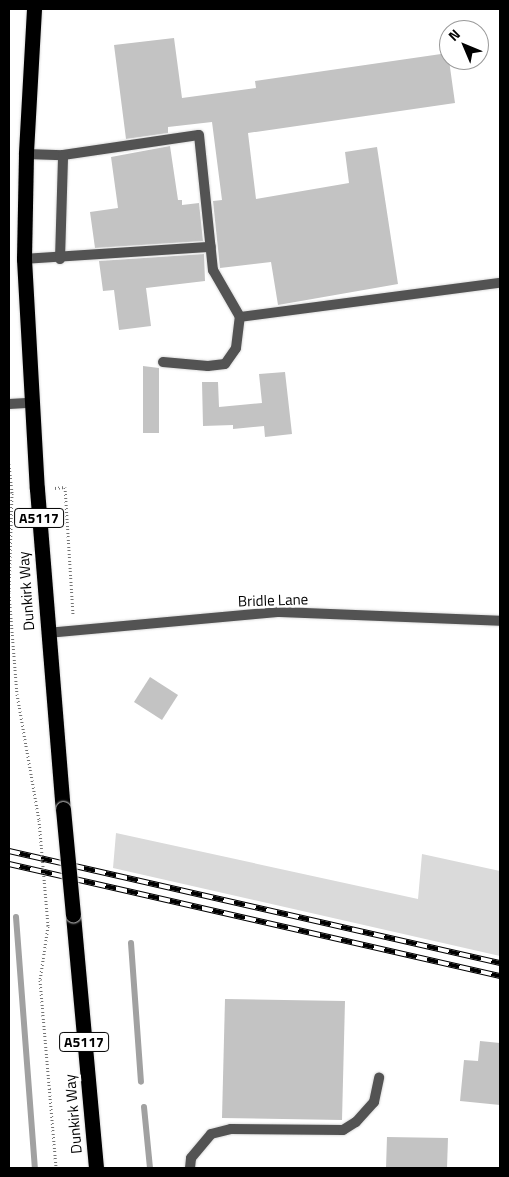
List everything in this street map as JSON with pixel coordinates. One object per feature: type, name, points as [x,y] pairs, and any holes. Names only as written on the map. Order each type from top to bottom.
[{"type":"highway","name":"Dunkirk Way","points":[[34,9],[26,154],[24,259],[47,633],[96,1168]]},
{"type":"street","points":[[26,154],[63,155],[199,135],[213,270],[240,317],[236,348],[225,364],[208,366],[163,362]]},
{"type":"street","points":[[60,258],[63,155]]},
{"type":"street","points":[[24,259],[211,247]]},
{"type":"street","points":[[240,317],[500,283]]},
{"type":"street","points":[[9,404],[32,403]]},
{"type":"street","name":"Bridle Lane","points":[[47,633],[280,612],[500,621]]},
{"type":"street","points":[[190,1168],[191,1158],[211,1134],[231,1129],[342,1130],[356,1122],[374,1102],[379,1078]]},
{"type":"path","points":[[9,464],[12,493],[9,593],[17,694],[39,820],[48,926],[40,980],[56,1168]]},
{"type":"shaded area","points":[[116,833],[418,899],[422,854],[500,871],[500,956],[113,868]]},
{"type":"building","points":[[174,38],[182,98],[256,88],[255,81],[439,54],[439,70],[450,70],[455,103],[248,133],[256,199],[349,183],[345,152],[377,147],[398,284],[278,305],[271,262],[220,268],[213,201],[222,200],[212,122],[168,127],[168,133],[126,139],[114,45]]},
{"type":"building","points":[[170,146],[178,200],[182,200],[182,205],[199,203],[203,241],[95,248],[90,212],[118,208],[111,157]]},
{"type":"building","points":[[204,254],[205,281],[146,288],[151,326],[119,330],[114,290],[103,291],[99,261]]},
{"type":"building","points":[[143,366],[159,368],[159,433],[143,433]]},
{"type":"building","points":[[285,372],[292,434],[265,437],[264,426],[233,429],[233,425],[203,426],[202,382],[218,382],[219,407],[262,403],[259,374]]},
{"type":"building","points":[[150,677],[178,695],[162,720],[134,702]]},
{"type":"building","points":[[225,999],[345,1001],[342,1120],[222,1118]]},
{"type":"building","points":[[480,1041],[500,1043],[500,1105],[460,1101],[464,1060],[478,1061]]},
{"type":"building","points":[[387,1137],[448,1138],[447,1168],[386,1168]]},
{"type":"waterway","points":[[16,917],[35,1168]]},
{"type":"waterway","points":[[131,943],[141,1082]]},
{"type":"waterway","points":[[144,1107],[150,1168]]},
{"type":"railway","points":[[9,851],[500,963]]},
{"type":"railway","points":[[9,864],[500,976]]}]
